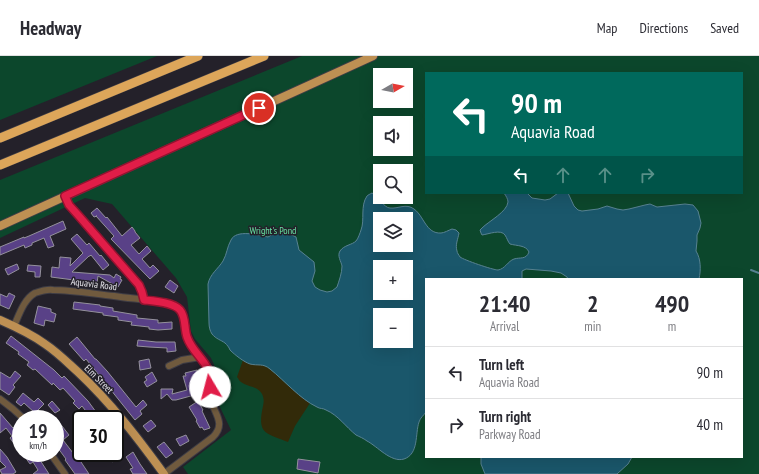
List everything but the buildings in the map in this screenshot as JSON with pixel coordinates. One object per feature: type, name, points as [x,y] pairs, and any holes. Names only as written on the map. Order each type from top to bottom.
[{"type":"highway","points":[[0,138],[198,56]]},
{"type":"highway","points":[[0,165],[264,56]]},
{"type":"main road","points":[[0,226],[373,56]]},
{"type":"main road","points":[[0,222],[37,209]]},
{"type":"main road","name":"Elm Street","points":[[0,320],[14,326],[58,354],[109,403],[141,442],[164,474]]},
{"type":"street","points":[[65,196],[69,205],[139,285],[144,300]]},
{"type":"street","name":"Aquavia Road","points":[[14,326],[27,301],[36,293],[46,290],[71,291],[144,300],[169,304],[180,310],[183,317],[187,338],[210,373],[210,397],[219,419],[219,428],[213,437],[164,474]]},
{"type":"street","points":[[169,366],[182,360],[200,357]]},
{"type":"street","points":[[0,399],[14,410]]},
{"type":"street","points":[[56,462],[65,474]]},
{"type":"green space","points":[[0,56],[157,56],[0,120]]},
{"type":"green space","name":"Wright's Pond","points":[[302,56],[759,56],[759,474],[188,474],[183,467],[231,430],[217,401],[215,393],[217,375],[215,367],[211,358],[195,339],[191,331],[187,297],[176,278],[112,204],[85,198],[0,238],[0,180]]},
{"type":"sand","points":[[243,360],[250,364],[260,364],[269,368],[310,403],[295,426],[288,442],[268,434],[262,427],[261,415],[264,402],[262,394],[258,389],[240,382],[237,377]]},
{"type":"water","name":"Wright's Pond","points":[[372,193],[373,204],[383,204],[393,208],[411,207],[417,212],[429,228],[436,233],[442,233],[452,229],[456,230],[459,233],[456,246],[460,257],[479,265],[498,270],[516,258],[525,257],[529,252],[524,247],[510,244],[505,235],[501,232],[482,235],[481,233],[480,230],[501,213],[507,206],[508,200],[505,194],[528,194],[532,198],[545,200],[550,199],[557,194],[568,194],[574,206],[578,210],[582,211],[607,206],[623,210],[650,204],[657,207],[685,204],[693,205],[698,211],[701,223],[697,235],[696,251],[699,257],[700,265],[699,278],[568,278],[561,273],[526,269],[522,271],[522,278],[425,278],[425,413],[419,422],[416,443],[412,453],[404,459],[394,459],[371,443],[356,435],[330,412],[311,404],[267,367],[245,362],[230,350],[225,343],[212,334],[209,324],[209,280],[223,261],[231,240],[234,237],[248,234],[268,237],[282,233],[296,237],[299,250],[314,262],[315,271],[312,281],[315,287],[327,292],[332,291],[337,287],[342,271],[339,253],[344,247],[356,241],[360,233],[365,200],[367,196]]},
{"type":"water","points":[[481,458],[631,458],[628,464],[617,474],[485,474],[481,464]]},
{"type":"waterway","points":[[751,270],[759,273]]},
{"type":"route","points":[[210,387],[211,378],[209,371],[187,338],[183,317],[180,310],[169,304],[144,300],[139,285],[69,205],[65,196],[259,108]]}]
